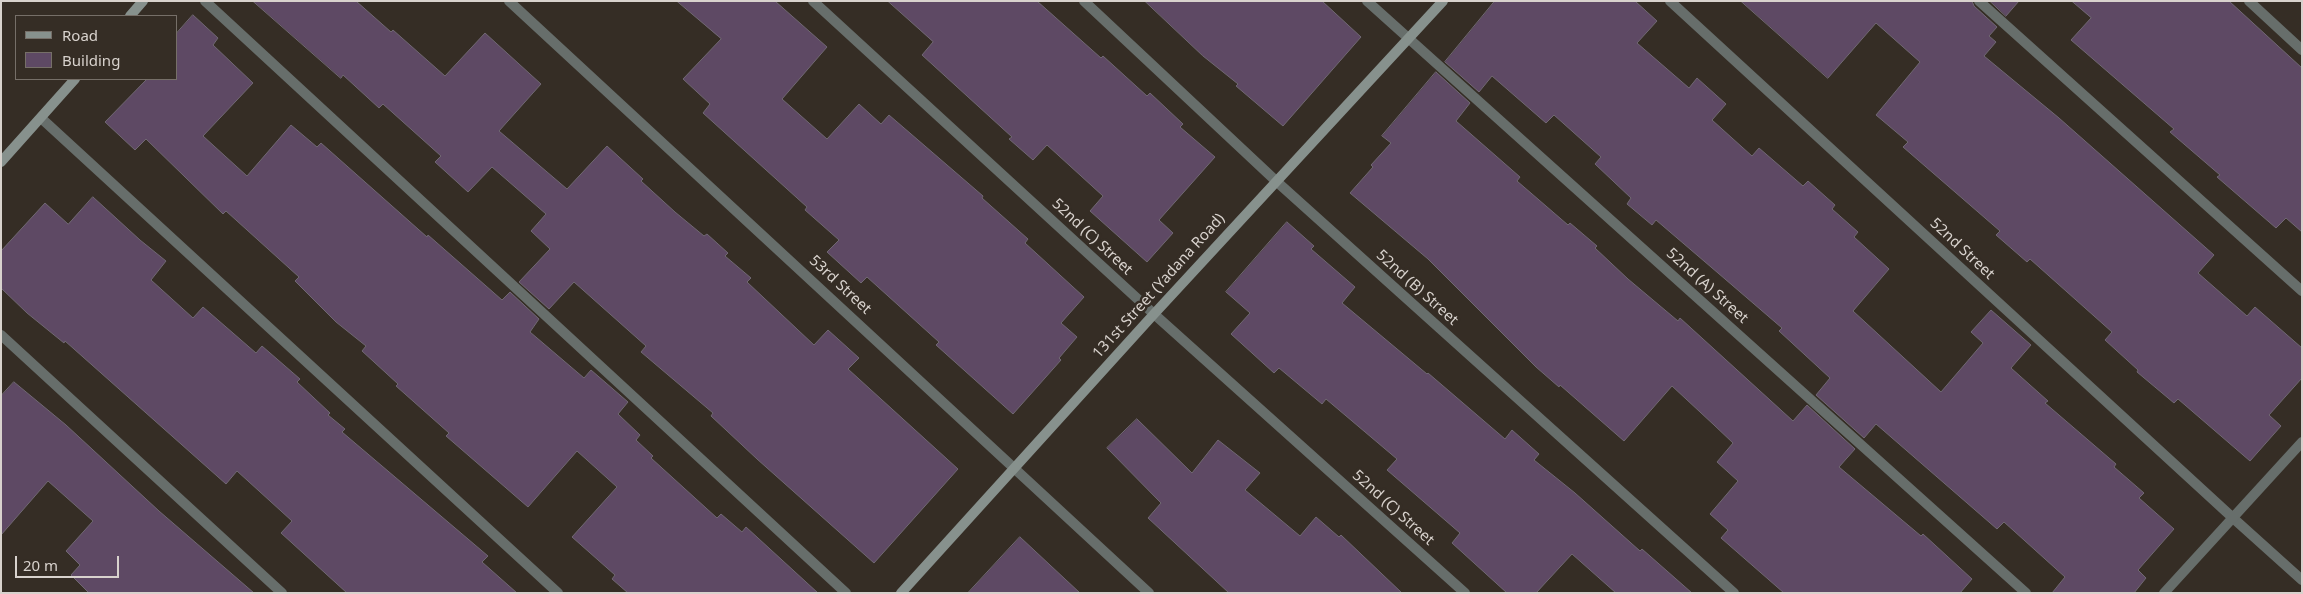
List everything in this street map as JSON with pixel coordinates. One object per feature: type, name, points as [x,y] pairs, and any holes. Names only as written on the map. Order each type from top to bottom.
[{"type":"street","points":[[131,15],[143,1]]},
{"type":"street","points":[[205,1],[846,593]]},
{"type":"street","name":"53rd Street","points":[[509,1],[1015,467],[1149,593]]},
{"type":"street","name":"52nd (C) Street","points":[[813,1],[1154,314],[1465,593]]},
{"type":"street","name":"52nd (B) Street","points":[[1084,1],[1276,181],[1734,593]]},
{"type":"street","name":"52nd (A) Street","points":[[1367,1],[2026,593]]},
{"type":"street","name":"131st Street (Yadana Road)","points":[[901,593],[1154,314],[1443,1]]},
{"type":"street","name":"52nd Street","points":[[1670,1],[2302,580]]},
{"type":"street","points":[[1979,1],[2302,292]]},
{"type":"street","points":[[2249,1],[2302,50]]},
{"type":"street","points":[[1,162],[74,80]]},
{"type":"street","points":[[41,118],[558,593]]},
{"type":"street","points":[[1,335],[282,593]]},
{"type":"street","points":[[2164,593],[2302,442]]},
{"type":"building","points":[[253,1],[356,1],[391,32],[393,30],[445,76],[485,33],[541,84],[499,131],[567,189],[607,146],[675,212],[704,236],[707,234],[728,253],[725,256],[751,278],[747,282],[814,345],[828,330],[859,358],[848,369],[958,469],[874,563],[757,459],[711,416],[713,413],[641,352],[646,346],[574,282],[549,309],[519,282],[550,249],[531,231],[546,214],[492,167],[468,192],[435,162],[441,156],[383,104],[379,108],[343,75],[341,78]]},
{"type":"building","points":[[677,1],[775,1],[827,47],[782,99],[827,139],[859,104],[881,124],[889,115],[983,196],[982,198],[1028,239],[1025,243],[1084,297],[1061,323],[1077,337],[1059,358],[1061,360],[1013,414],[936,345],[939,342],[867,277],[861,283],[827,252],[839,240],[805,210],[807,207],[703,113],[710,104],[683,79],[721,39]]},
{"type":"building","points":[[888,1],[1037,1],[1101,58],[1103,56],[1147,96],[1150,93],[1183,124],[1180,127],[1215,157],[1159,220],[1173,233],[1147,262],[1090,211],[1103,196],[1047,145],[1033,160],[1009,139],[1012,137],[922,55],[933,42]]},
{"type":"building","points":[[1145,1],[1322,1],[1361,37],[1283,126],[1236,86],[1238,84],[1203,56]]},
{"type":"building","points":[[1495,1],[1635,1],[1657,21],[1637,43],[1689,88],[1697,78],[1726,104],[1712,120],[1752,156],[1759,148],[1803,186],[1808,181],[1835,205],[1832,209],[1858,232],[1854,237],[1889,269],[1853,311],[1941,392],[1983,343],[1971,332],[1991,310],[2031,345],[2011,368],[2048,401],[2045,403],[2116,464],[2114,467],[2144,493],[2139,498],[2174,529],[2138,570],[2146,578],[2134,593],[2052,593],[2065,577],[2004,522],[1997,529],[1876,424],[1864,438],[1816,395],[1830,378],[1779,331],[1782,328],[1725,279],[1656,220],[1652,225],[1627,204],[1631,198],[1595,164],[1601,157],[1554,115],[1546,123],[1492,76],[1479,92],[1445,62]]},
{"type":"building","points":[[1741,1],[1972,1],[1974,6],[1997,27],[1989,36],[1996,42],[1984,56],[2059,118],[2214,255],[2198,273],[2247,316],[2255,307],[2302,348],[2302,378],[2269,415],[2281,426],[2250,461],[2178,399],[2174,403],[2137,372],[2138,370],[2105,340],[2112,332],[2030,259],[2027,262],[1996,235],[2000,231],[1903,147],[1908,142],[1876,115],[1920,62],[1876,23],[1828,78]]},
{"type":"building","points":[[1990,1],[2019,1],[2006,16]]},
{"type":"building","points":[[2072,1],[2229,1],[2302,68],[2302,232],[2286,218],[2276,228],[2217,177],[2220,175],[2170,132],[2174,129],[2071,40],[2091,18]]},
{"type":"building","points":[[193,15],[218,38],[213,45],[253,83],[203,136],[247,176],[291,125],[317,147],[321,143],[427,237],[428,235],[502,300],[510,292],[539,319],[530,332],[584,378],[591,370],[628,402],[618,414],[640,435],[636,440],[653,456],[651,458],[717,518],[721,514],[742,532],[746,527],[818,593],[628,593],[612,579],[615,575],[572,537],[617,487],[577,451],[528,507],[446,436],[449,433],[396,386],[398,384],[362,351],[366,346],[336,322],[295,281],[299,277],[226,211],[223,214],[146,139],[135,150],[105,122],[146,80],[178,80],[178,32]]},
{"type":"building","points":[[1436,72],[1470,103],[1456,121],[1520,177],[1517,181],[1568,225],[1570,223],[1597,246],[1595,248],[1628,279],[1678,321],[1680,318],[1793,421],[1807,405],[1855,449],[1839,467],[1921,536],[1923,534],[1972,579],[1960,593],[1784,593],[1721,538],[1728,530],[1710,514],[1738,481],[1717,462],[1733,443],[1672,386],[1624,441],[1560,385],[1559,387],[1536,367],[1428,259],[1350,193],[1373,167],[1371,165],[1391,143],[1382,136]]},
{"type":"building","points":[[93,197],[166,261],[151,280],[193,318],[203,307],[256,353],[262,346],[300,379],[297,382],[330,413],[328,415],[345,429],[342,432],[488,556],[482,562],[517,593],[347,593],[281,533],[292,521],[237,471],[226,484],[65,341],[64,343],[27,313],[1,288],[1,251],[45,203],[68,224]]},
{"type":"building","points":[[1287,222],[1314,246],[1311,249],[1355,287],[1342,303],[1505,439],[1512,430],[1539,454],[1534,460],[1692,593],[1616,593],[1572,554],[1536,593],[1507,593],[1452,543],[1460,533],[1387,470],[1397,459],[1326,399],[1322,404],[1279,368],[1274,373],[1231,334],[1250,313],[1226,292]]},
{"type":"building","points":[[14,382],[66,425],[159,511],[254,593],[89,593],[71,575],[80,565],[66,551],[93,521],[48,481],[1,535],[1,396]]},
{"type":"building","points":[[1137,419],[1192,473],[1218,440],[1260,473],[1245,490],[1300,536],[1316,517],[1339,537],[1341,535],[1402,593],[1229,593],[1148,518],[1161,503],[1107,448]]},
{"type":"building","points":[[1020,537],[1080,593],[968,593]]}]
